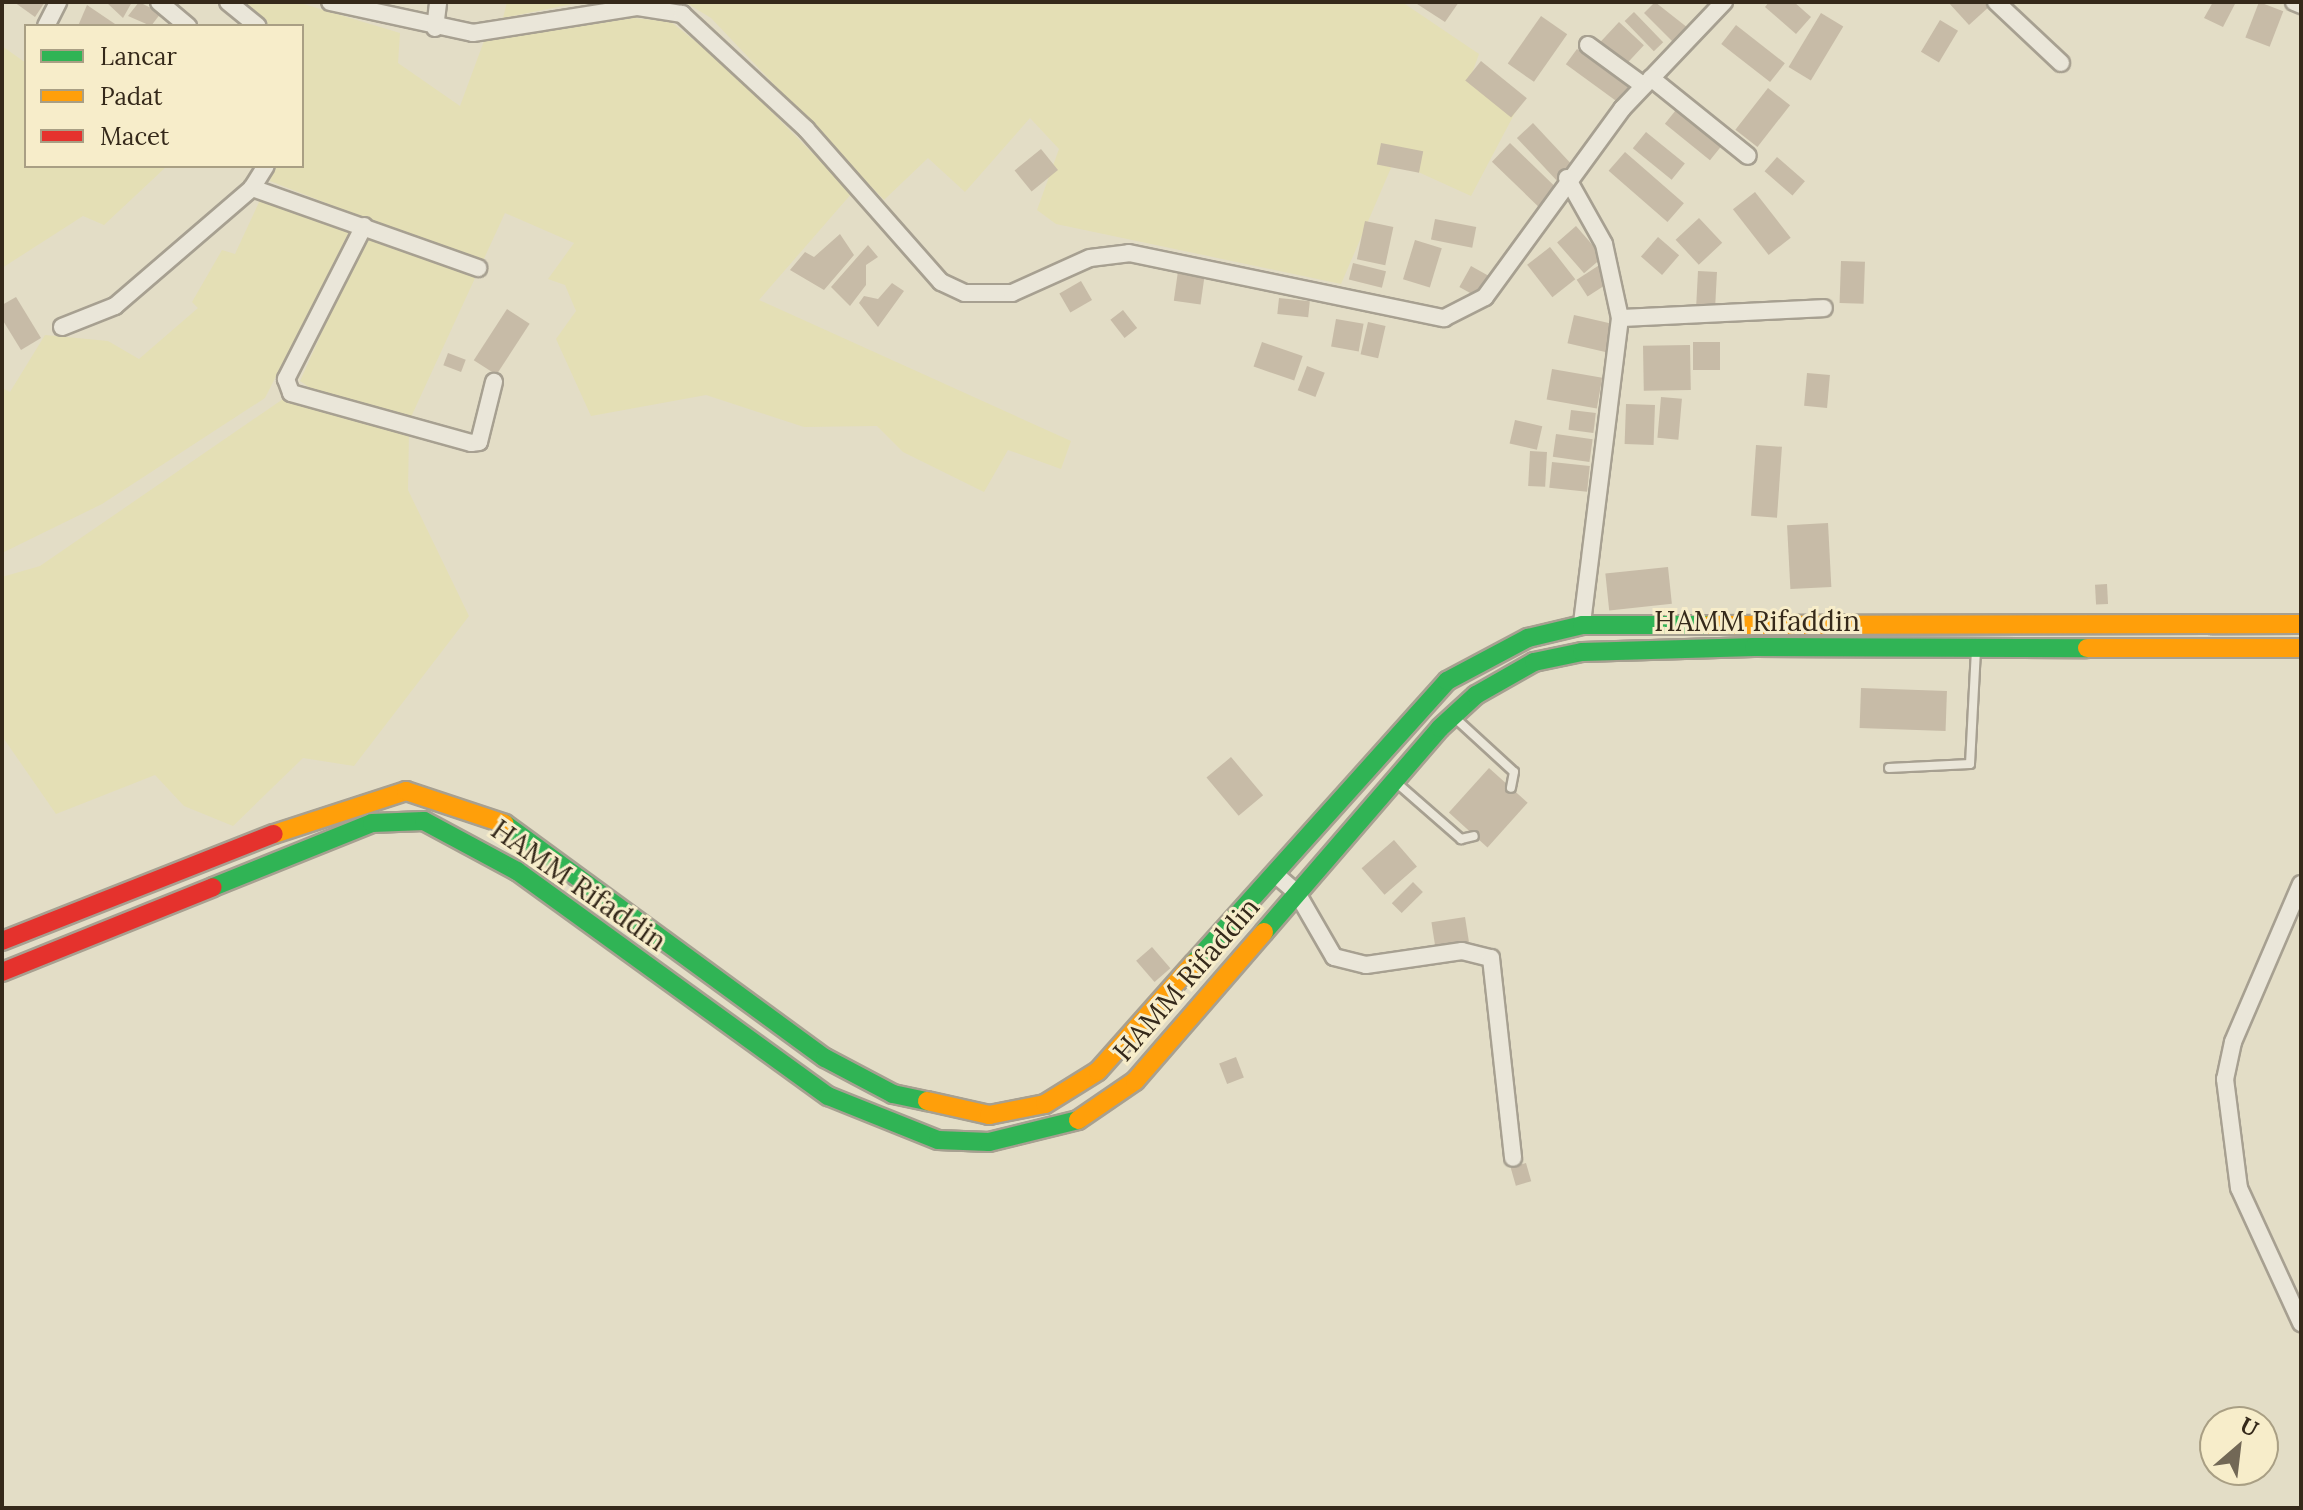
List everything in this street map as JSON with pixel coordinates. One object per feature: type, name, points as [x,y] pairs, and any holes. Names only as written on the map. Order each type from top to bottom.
[{"type":"main road","name":"HAMM Rifaddin","points":[[2,941],[356,802],[406,791],[502,822],[825,1058],[893,1094],[989,1115],[1045,1104],[1098,1071],[1447,681],[1528,638],[1582,625],[2301,624]]},
{"type":"main road","points":[[1903,625],[1905,648]]},
{"type":"main road","name":"HAMM Rifaddin","points":[[2,972],[372,823],[424,821],[517,871],[828,1096],[938,1140],[989,1142],[1040,1134],[1094,1114],[1125,1090],[1452,715],[1510,673],[1582,652],[2301,648]]},
{"type":"street","points":[[47,24],[58,2]]},
{"type":"street","points":[[159,2],[186,24]]},
{"type":"street","points":[[228,2],[256,24]]},
{"type":"street","points":[[330,2],[435,28],[473,33],[593,9],[649,8],[701,27],[806,129],[941,282],[986,298],[1090,258],[1129,253],[1444,318],[1485,297],[1567,178],[1647,82],[1724,2]]},
{"type":"street","points":[[435,28],[438,2]]},
{"type":"street","points":[[1996,2],[2061,63]]},
{"type":"street","points":[[2294,2],[2301,5]]},
{"type":"street","points":[[1588,45],[1647,82],[1748,156]]},
{"type":"street","points":[[62,327],[106,313],[252,188],[265,168]]},
{"type":"street","points":[[1567,178],[1604,244],[1620,318],[1582,625]]},
{"type":"street","points":[[252,188],[478,268]]},
{"type":"street","points":[[364,226],[286,379],[291,393],[471,443],[479,442],[494,382]]},
{"type":"street","points":[[1620,318],[1824,308]]},
{"type":"street","points":[[1275,874],[1297,893],[1334,957],[1366,965],[1462,951],[1491,958],[1513,1158]]},
{"type":"street","points":[[2301,884],[2233,1042],[2225,1114],[2239,1188],[2301,1323]]},
{"type":"lane","points":[[1889,768],[1970,764],[1976,648]]},
{"type":"lane","points":[[1452,715],[1514,772],[1511,788]]},
{"type":"lane","points":[[1394,780],[1461,839],[1474,836]]},
{"type":"shaded area","points":[[239,2],[297,2],[400,33],[398,63],[460,106],[484,41],[634,18],[671,22],[724,64],[852,193],[759,300],[1071,441],[1061,469],[1008,450],[984,492],[903,452],[877,426],[804,427],[706,395],[591,416],[556,339],[576,311],[565,285],[548,279],[574,243],[505,213],[411,417],[330,402],[300,381],[372,221],[270,181],[273,168],[304,168],[304,24],[263,24]]},
{"type":"shaded area","points":[[507,2],[582,2],[503,18]]},
{"type":"shaded area","points":[[685,2],[1402,2],[1479,54],[1470,79],[1518,107],[1471,196],[1394,161],[1341,284],[1056,224],[1037,210],[1059,149],[1030,118],[965,192],[928,158],[884,200],[711,18]]},
{"type":"shaded area","points":[[2,46],[24,62],[24,168],[165,168],[104,225],[83,216],[2,268]]},
{"type":"shaded area","points":[[261,198],[353,224],[265,398],[102,504],[2,553],[2,388],[10,392],[45,335],[108,341],[139,359],[198,308],[192,302],[222,250],[235,254]]},
{"type":"shaded area","points":[[286,397],[409,431],[408,490],[469,616],[354,766],[303,758],[233,826],[184,806],[155,775],[56,814],[2,736],[2,577],[40,566]]},
{"type":"building","points":[[14,2],[45,2],[35,17]]},
{"type":"building","points":[[106,2],[132,2],[123,18]]},
{"type":"building","points":[[139,2],[161,13],[153,24],[128,16]]},
{"type":"building","points":[[1414,2],[1459,2],[1445,22]]},
{"type":"building","points":[[1655,2],[1688,28],[1673,42],[1644,13]]},
{"type":"building","points":[[1769,2],[1794,2],[1811,17],[1796,34],[1765,7]]},
{"type":"building","points":[[1948,2],[1989,2],[1991,5],[1969,25]]},
{"type":"building","points":[[2213,2],[2236,2],[2223,27],[2204,18]]},
{"type":"building","points":[[2259,2],[2283,11],[2270,47],[2245,37]]},
{"type":"building","points":[[87,5],[115,24],[79,24]]},
{"type":"building","points":[[1634,12],[1663,42],[1654,51],[1625,21]]},
{"type":"building","points":[[1821,13],[1843,26],[1811,80],[1789,67]]},
{"type":"building","points":[[1541,16],[1567,34],[1534,82],[1508,64]]},
{"type":"building","points":[[1940,20],[1958,31],[1939,63],[1921,52]]},
{"type":"building","points":[[1619,22],[1644,45],[1624,66],[1599,43]]},
{"type":"building","points":[[1736,25],[1785,63],[1770,82],[1721,44]]},
{"type":"building","points":[[1577,49],[1631,88],[1620,104],[1566,64]]},
{"type":"building","points":[[1481,61],[1527,98],[1511,118],[1465,80]]},
{"type":"building","points":[[1768,88],[1790,105],[1757,147],[1735,130]]},
{"type":"building","points":[[1680,105],[1725,142],[1710,160],[1665,124]]},
{"type":"building","points":[[1533,123],[1575,168],[1559,183],[1517,138]]},
{"type":"building","points":[[1646,132],[1685,163],[1672,180],[1633,148]]},
{"type":"building","points":[[1381,143],[1423,151],[1419,173],[1377,165]]},
{"type":"building","points":[[1510,143],[1556,187],[1538,206],[1492,162]]},
{"type":"building","points":[[1041,149],[1058,170],[1032,191],[1015,170]]},
{"type":"building","points":[[1625,152],[1684,203],[1667,222],[1609,171]]},
{"type":"building","points":[[1777,157],[1805,181],[1792,196],[1765,171]]},
{"type":"building","points":[[1755,192],[1791,238],[1769,255],[1733,209]]},
{"type":"building","points":[[1699,218],[1722,243],[1699,265],[1676,240]]},
{"type":"building","points":[[1435,219],[1476,227],[1472,248],[1431,240]]},
{"type":"building","points":[[1365,221],[1393,227],[1385,265],[1357,259]]},
{"type":"building","points":[[1576,226],[1603,257],[1584,273],[1557,242]]},
{"type":"building","points":[[840,234],[854,255],[824,290],[790,270],[805,252],[814,257]]},
{"type":"building","points":[[1658,237],[1679,255],[1662,275],[1641,257]]},
{"type":"building","points":[[1415,240],[1442,248],[1430,287],[1403,279]]},
{"type":"building","points":[[868,245],[878,257],[866,265],[866,285],[850,306],[831,287]]},
{"type":"building","points":[[1550,247],[1575,279],[1552,297],[1527,265]]},
{"type":"building","points":[[1841,261],[1865,262],[1864,304],[1840,303]]},
{"type":"building","points":[[1353,263],[1386,271],[1382,288],[1349,279]]},
{"type":"building","points":[[1601,264],[1612,281],[1588,297],[1577,280]]},
{"type":"building","points":[[1471,266],[1491,277],[1479,298],[1459,287]]},
{"type":"building","points":[[1178,271],[1205,275],[1201,304],[1174,301]]},
{"type":"building","points":[[1698,271],[1717,272],[1715,309],[1696,308]]},
{"type":"building","points":[[1081,281],[1092,300],[1070,313],[1059,294]]},
{"type":"building","points":[[892,283],[904,291],[878,327],[859,303],[864,296],[878,299]]},
{"type":"building","points":[[16,297],[41,338],[21,350],[2,319],[2,305]]},
{"type":"building","points":[[1279,298],[1310,301],[1308,317],[1277,314]]},
{"type":"building","points":[[507,309],[530,324],[496,375],[474,360]]},
{"type":"building","points":[[1123,310],[1137,328],[1125,338],[1110,320]]},
{"type":"building","points":[[1574,315],[1613,324],[1606,352],[1567,343]]},
{"type":"building","points":[[1336,319],[1364,324],[1359,351],[1331,347]]},
{"type":"building","points":[[1368,322],[1386,326],[1378,358],[1361,354]]},
{"type":"building","points":[[1262,342],[1303,356],[1294,381],[1254,367]]},
{"type":"building","points":[[1693,342],[1720,342],[1720,370],[1693,370]]},
{"type":"building","points":[[1690,345],[1691,390],[1644,391],[1643,346]]},
{"type":"building","points":[[448,353],[466,360],[461,372],[443,365]]},
{"type":"building","points":[[1307,366],[1325,373],[1315,397],[1298,390]]},
{"type":"building","points":[[1552,369],[1602,378],[1597,408],[1547,400]]},
{"type":"building","points":[[1807,373],[1830,375],[1827,408],[1804,406]]},
{"type":"building","points":[[1661,397],[1682,399],[1678,440],[1657,438]]},
{"type":"building","points":[[1626,404],[1655,405],[1654,445],[1625,444]]},
{"type":"building","points":[[1571,410],[1596,413],[1593,433],[1569,430]]},
{"type":"building","points":[[1515,420],[1542,426],[1537,450],[1510,443]]},
{"type":"building","points":[[1556,434],[1593,439],[1589,462],[1553,457]]},
{"type":"building","points":[[1756,445],[1782,447],[1777,518],[1751,516]]},
{"type":"building","points":[[1530,451],[1547,452],[1545,487],[1528,486]]},
{"type":"building","points":[[1552,462],[1590,466],[1587,492],[1549,488]]},
{"type":"building","points":[[1828,523],[1831,587],[1790,589],[1787,525]]},
{"type":"building","points":[[1668,567],[1672,604],[1609,610],[1605,574]]},
{"type":"building","points":[[2107,584],[2108,604],[2096,605],[2095,585]]},
{"type":"building","points":[[1861,688],[1947,691],[1946,731],[1860,728]]},
{"type":"building","points":[[1231,757],[1263,795],[1239,816],[1206,778]]},
{"type":"building","points":[[1489,768],[1528,803],[1487,847],[1449,813]]},
{"type":"building","points":[[1394,840],[1417,866],[1385,895],[1362,868]]},
{"type":"building","points":[[1413,882],[1423,892],[1402,913],[1392,903]]},
{"type":"building","points":[[1465,917],[1469,942],[1435,947],[1431,922]]},
{"type":"building","points":[[1152,947],[1170,968],[1155,982],[1136,961]]},
{"type":"building","points":[[1236,1057],[1244,1078],[1227,1084],[1219,1063]]},
{"type":"building","points":[[1526,1163],[1531,1181],[1516,1186],[1511,1167]]},
{"type":"traffic: fast","points":[[1194,963],[1447,681],[1528,638],[1582,625],[1709,625]]},
{"type":"traffic: fast","points":[[1264,932],[1440,728],[1476,695],[1534,662],[1582,652],[1754,647],[2087,648]]},
{"type":"traffic: fast","points":[[213,887],[372,823],[424,821],[517,871],[828,1096],[938,1140],[989,1142],[1078,1120]]},
{"type":"traffic: fast","points":[[505,824],[825,1058],[893,1094],[927,1101]]},
{"type":"traffic: slow","points":[[1709,625],[2301,624]]},
{"type":"traffic: slow","points":[[2087,648],[2301,648]]},
{"type":"traffic: slow","points":[[274,834],[406,791],[505,824]]},
{"type":"traffic: slow","points":[[1078,1120],[1135,1081],[1264,932]]},
{"type":"traffic: slow","points":[[927,1101],[989,1115],[1045,1104],[1098,1071],[1194,963]]},
{"type":"traffic: jam","points":[[2,941],[274,834]]},
{"type":"traffic: jam","points":[[2,972],[213,887]]}]
